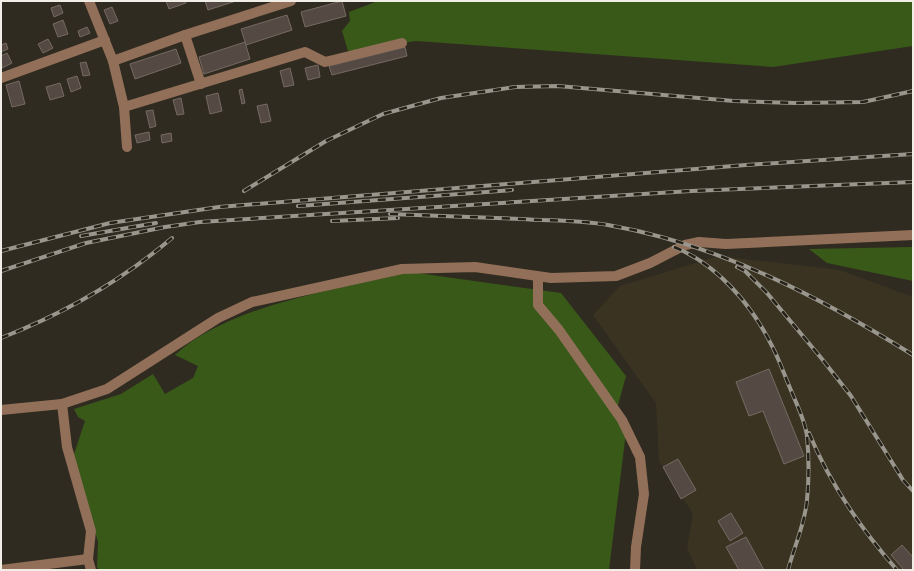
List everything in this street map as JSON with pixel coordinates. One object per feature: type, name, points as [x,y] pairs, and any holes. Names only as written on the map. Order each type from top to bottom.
[{"type":"street","points":[[89,1],[113,61],[124,107],[127,147]]},
{"type":"street","points":[[113,61],[185,35],[291,1]]},
{"type":"street","points":[[185,35],[201,84]]},
{"type":"street","points":[[1,78],[105,40]]},
{"type":"street","points":[[124,107],[305,52],[325,62],[402,43]]},
{"type":"street","points":[[1,410],[62,404],[107,389],[218,318],[252,302],[402,269],[475,267],[538,277],[616,276],[650,263],[678,248],[699,242],[726,244],[913,235]]},
{"type":"street","points":[[538,277],[538,305],[559,330],[622,420],[640,457],[644,494],[636,547],[635,570]]},
{"type":"street","points":[[62,404],[66,448],[91,531],[88,559],[91,570]]},
{"type":"street","points":[[1,570],[88,559]]},
{"type":"shaded area","points":[[718,256],[840,270],[913,297],[913,570],[697,570],[687,548],[693,514],[659,461],[656,403],[593,315],[620,286]]},
{"type":"green space","points":[[378,1],[913,1],[913,46],[773,67],[416,41],[348,51],[342,31],[350,21],[349,12]]},
{"type":"green space","points":[[913,247],[913,281],[827,263],[809,249]]},
{"type":"green space","points":[[410,272],[561,293],[626,376],[617,409],[627,424],[609,570],[99,570],[97,567],[98,542],[73,457],[85,421],[78,417],[74,409],[121,394],[153,374],[165,394],[193,378],[198,366],[175,355],[197,338],[224,323],[254,311],[286,301]]},
{"type":"building","points":[[166,1],[186,1],[186,3],[169,9]]},
{"type":"building","points":[[205,1],[236,1],[208,10]]},
{"type":"building","points":[[342,1],[346,16],[305,27],[301,12]]},
{"type":"building","points":[[60,5],[63,13],[54,17],[51,8]]},
{"type":"building","points":[[112,7],[118,21],[110,24],[104,10]]},
{"type":"building","points":[[287,15],[292,30],[246,45],[241,29]]},
{"type":"building","points":[[63,20],[68,34],[58,37],[53,24]]},
{"type":"building","points":[[87,27],[90,33],[80,37],[78,31]]},
{"type":"building","points":[[48,39],[53,48],[43,53],[38,44]]},
{"type":"building","points":[[245,42],[250,59],[204,74],[199,57]]},
{"type":"building","points":[[6,43],[8,49],[1,52],[1,45]]},
{"type":"building","points":[[405,47],[407,56],[332,75],[329,66]]},
{"type":"building","points":[[176,49],[181,63],[135,79],[130,64]]},
{"type":"building","points":[[7,53],[12,63],[2,68],[1,56]]},
{"type":"building","points":[[86,62],[90,75],[83,76],[80,63]]},
{"type":"building","points":[[318,65],[320,77],[308,80],[305,68]]},
{"type":"building","points":[[290,68],[294,85],[284,87],[280,71]]},
{"type":"building","points":[[77,76],[81,88],[71,92],[67,79]]},
{"type":"building","points":[[19,81],[25,104],[12,107],[6,85]]},
{"type":"building","points":[[60,83],[64,96],[50,100],[46,87]]},
{"type":"building","points":[[242,89],[245,103],[242,104],[239,90]]},
{"type":"building","points":[[218,93],[222,111],[210,114],[206,96]]},
{"type":"building","points":[[181,98],[184,114],[177,115],[173,100]]},
{"type":"building","points":[[267,104],[271,121],[261,123],[257,106]]},
{"type":"building","points":[[153,110],[156,126],[150,128],[146,111]]},
{"type":"building","points":[[149,132],[150,140],[137,143],[135,135]]},
{"type":"building","points":[[171,133],[172,141],[162,143],[161,135]]},
{"type":"building","points":[[769,369],[804,456],[784,464],[763,411],[749,416],[736,382]]},
{"type":"building","points":[[678,459],[696,490],[681,499],[663,467]]},
{"type":"building","points":[[731,513],[743,533],[730,541],[718,521]]},
{"type":"building","points":[[746,537],[764,570],[739,570],[726,547]]},
{"type":"building","points":[[902,545],[913,557],[913,570],[904,570],[891,555]]},
{"type":"railway","points":[[244,191],[326,141],[383,114],[441,98],[515,87],[558,86],[734,101],[795,103],[863,102],[913,91]]},
{"type":"railway","points":[[1,251],[110,223],[219,207],[746,165],[913,154]]},
{"type":"railway","points":[[1,271],[86,243],[165,227],[200,222],[691,191],[913,182]]},
{"type":"railway","points":[[298,206],[512,190]]},
{"type":"railway","points":[[390,214],[586,222],[649,234],[689,245],[767,275],[842,313],[913,355]]},
{"type":"railway","points":[[332,221],[398,218]]},
{"type":"railway","points":[[81,236],[156,223]]},
{"type":"railway","points":[[1,338],[24,329],[91,295],[153,254],[172,238]]},
{"type":"railway","points":[[674,247],[690,254],[705,264],[719,275],[744,301],[775,351],[802,418],[806,430],[808,452],[807,500],[802,527],[788,570]]},
{"type":"railway","points":[[737,267],[745,271],[767,293],[822,359],[851,396],[903,480],[913,491]]},
{"type":"railway","points":[[809,433],[817,452],[847,505],[897,570]]}]
